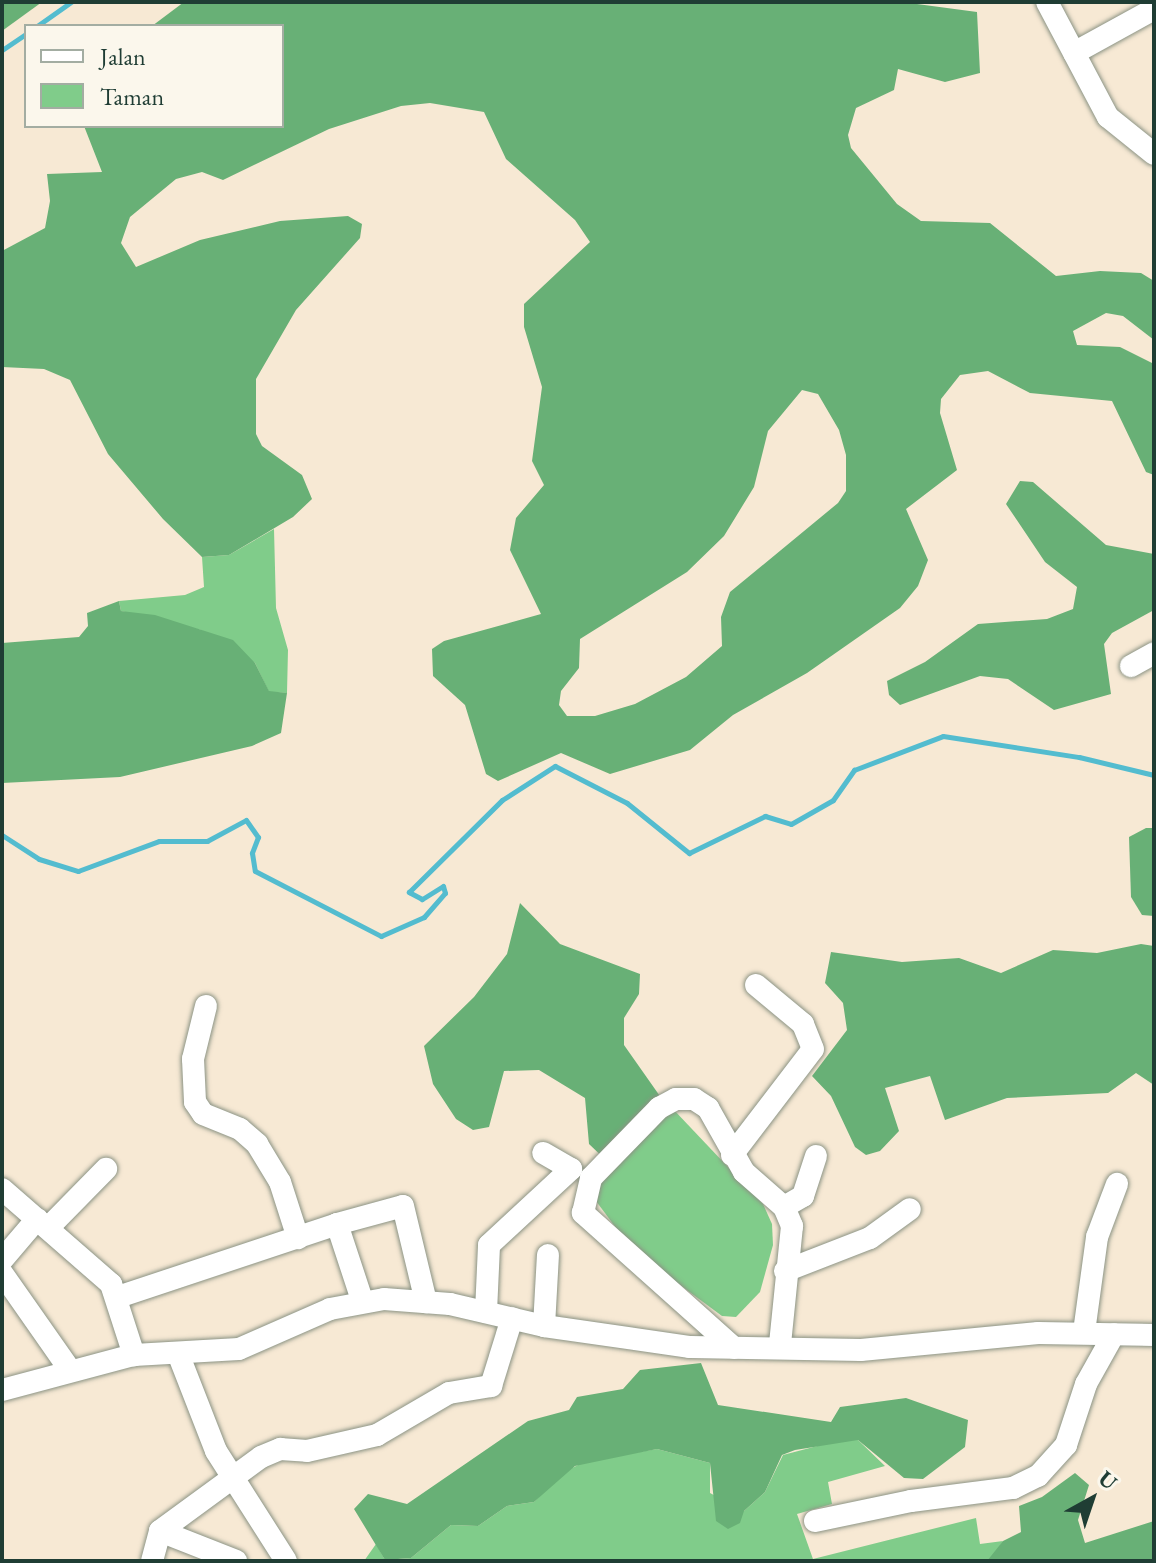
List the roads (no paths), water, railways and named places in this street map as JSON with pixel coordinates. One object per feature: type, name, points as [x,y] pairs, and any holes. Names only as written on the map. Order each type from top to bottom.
[{"type":"street","points":[[1047,2],[1108,117],[1154,154]]},
{"type":"street","points":[[1074,53],[1154,9]]},
{"type":"street","points":[[1131,666],[1154,653]]},
{"type":"street","points":[[732,1155],[813,1049],[803,1024],[756,985]]},
{"type":"street","points":[[206,1006],[193,1059],[195,1102],[203,1114],[240,1129],[257,1144],[280,1182],[298,1238]]},
{"type":"street","points":[[734,1348],[590,1223],[582,1200],[588,1184],[612,1152],[659,1108],[676,1099],[694,1099],[708,1108],[732,1155],[784,1207],[793,1235],[785,1271],[780,1345]]},
{"type":"street","points":[[543,1153],[571,1169],[588,1184]]},
{"type":"street","points":[[784,1207],[803,1196],[816,1156]]},
{"type":"street","points":[[2,1260],[106,1169]]},
{"type":"street","points":[[486,1312],[489,1245],[571,1169]]},
{"type":"street","points":[[1084,1332],[1097,1237],[1117,1184]]},
{"type":"street","points":[[2,1189],[111,1284],[118,1297],[134,1355]]},
{"type":"street","points":[[118,1297],[337,1224],[409,1205],[426,1302]]},
{"type":"street","points":[[785,1271],[870,1238],[910,1209]]},
{"type":"street","points":[[337,1224],[362,1300]]},
{"type":"street","points":[[544,1326],[548,1255]]},
{"type":"street","points":[[2,1273],[70,1370]]},
{"type":"street","points":[[2,1390],[134,1355],[179,1356],[239,1349],[362,1300],[426,1302],[544,1326],[646,1342],[734,1348],[780,1345],[912,1348],[1084,1332],[1154,1335]]},
{"type":"street","points":[[152,1561],[160,1531],[231,1476],[280,1449],[307,1451],[377,1435],[449,1393],[486,1389],[498,1374],[512,1318]]},
{"type":"street","points":[[815,1521],[911,1501],[1013,1488],[1038,1476],[1066,1445],[1086,1384],[1114,1334]]},
{"type":"street","points":[[179,1356],[205,1428],[231,1476],[286,1561]]},
{"type":"street","points":[[160,1531],[236,1561]]},
{"type":"waterway","points":[[40,24],[71,2]]},
{"type":"waterway","points":[[2,50],[24,35]]},
{"type":"waterway","points":[[2,835],[39,859],[78,871],[159,841],[207,841],[246,820],[258,837],[252,853],[255,871],[381,936],[424,917],[445,893],[443,886],[422,899],[409,892],[502,800],[555,766],[627,803],[689,853],[765,816],[791,824],[833,800],[854,770],[943,736],[1079,757],[1154,775]]}]
